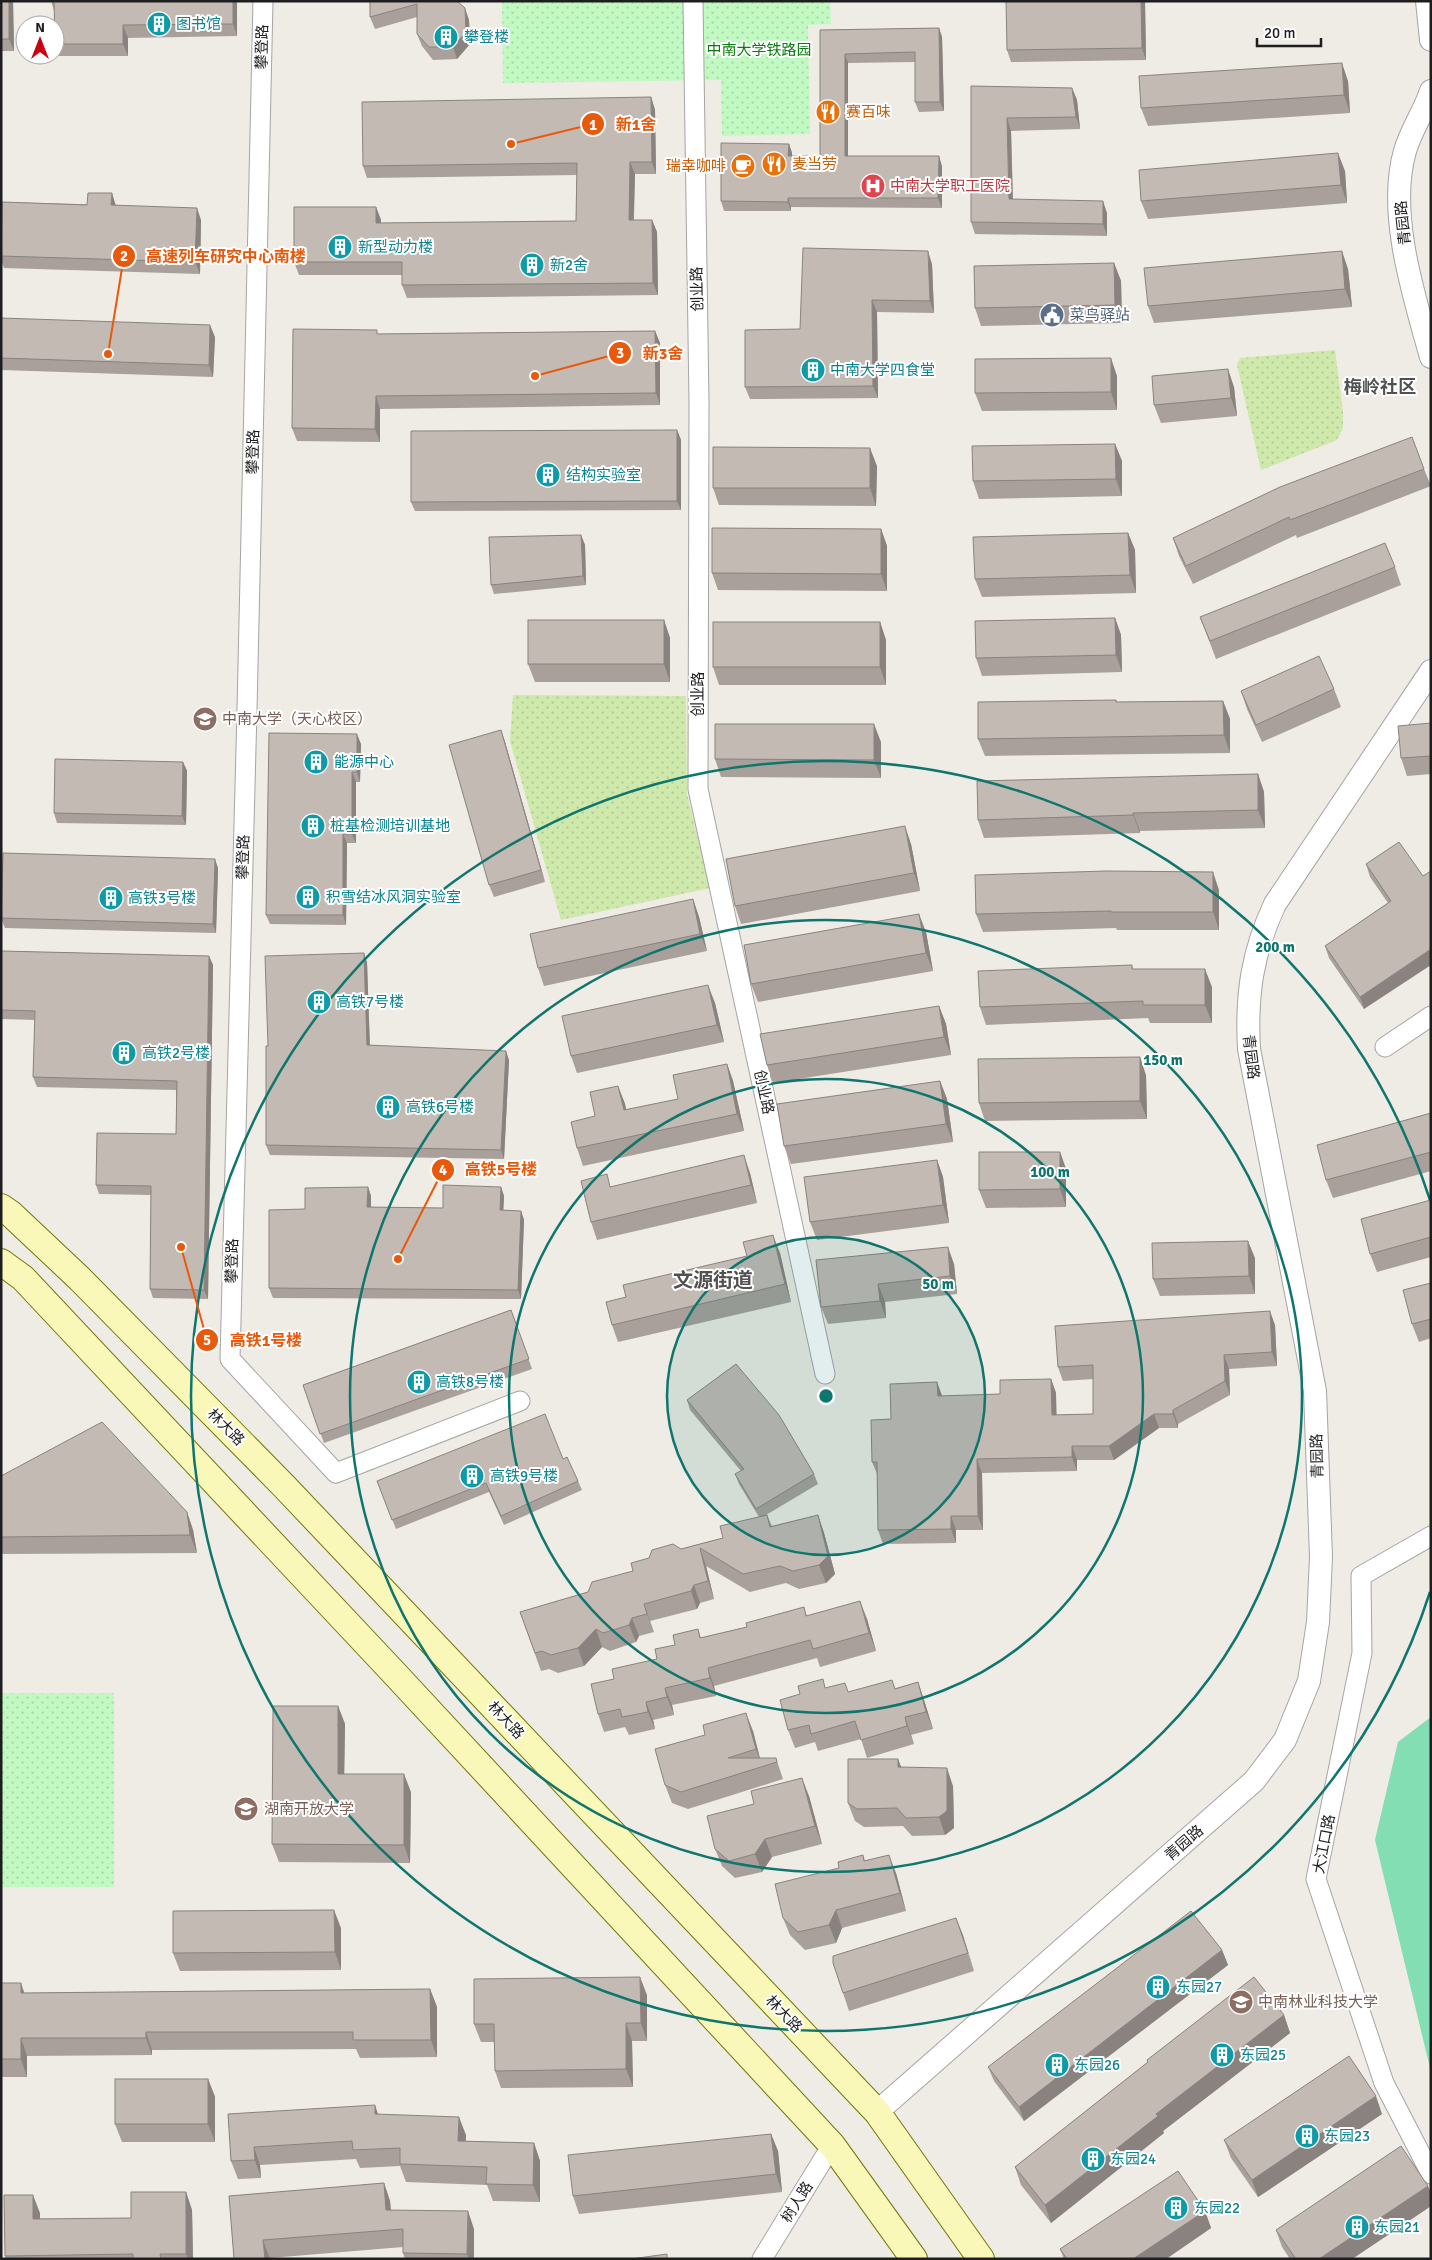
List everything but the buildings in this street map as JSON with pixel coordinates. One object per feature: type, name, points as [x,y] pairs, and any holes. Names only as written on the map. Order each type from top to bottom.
[{"type":"main road","name":"林大路","points":[[1,1207],[11,1214],[80,1279],[284,1486],[877,2112],[981,2259]]},
{"type":"main road","points":[[1,1262],[30,1285],[395,1674],[832,2145],[914,2259]]},
{"type":"street","name":"攀登路","points":[[263,1],[248,690],[230,1359],[336,1472],[520,1401]]},
{"type":"street","name":"创业路","points":[[693,1],[699,402],[698,790],[825,1374]]},
{"type":"street","points":[[1427,1],[1431,40]]},
{"type":"street","name":"青园路","points":[[1431,91],[1405,151],[1400,190],[1400,225],[1414,294],[1431,357]]},
{"type":"street","name":"青园路","points":[[877,2112],[1254,1781],[1285,1740],[1309,1682],[1318,1622],[1321,1557],[1314,1391],[1250,1057],[1247,1016],[1249,990],[1257,949],[1275,904],[1431,671]]},
{"type":"street","points":[[1385,1047],[1431,1016]]},
{"type":"street","name":"大江口路","points":[[1431,1536],[1361,1576],[1362,1653],[1316,1879],[1384,2083],[1431,2174]]},
{"type":"street","name":"树人路","points":[[762,2259],[832,2145]]},
{"type":"green space","name":"中南大学铁路园","points":[[502,1],[830,1],[831,24],[808,25],[810,134],[722,136],[721,80],[503,83]]},
{"type":"green space","points":[[1335,350],[1343,412],[1343,428],[1337,440],[1261,470],[1237,365],[1240,358]]},
{"type":"green space","points":[[513,695],[686,696],[687,794],[710,888],[561,920],[510,741]]},
{"type":"green space","points":[[1,1693],[114,1693],[114,1887],[1,1887]]},
{"type":"green space","points":[[1431,1717],[1431,2072],[1375,1840],[1398,1742]]},
{"type":"place","name":"图书馆","points":[[159,24]]},
{"type":"place","name":"攀登楼","points":[[446,37]]},
{"type":"place","name":"赛百味","points":[[828,112]]},
{"type":"place","name":"新1舍","points":[[511,144]]},
{"type":"place","name":"麦当劳","points":[[774,164]]},
{"type":"place","name":"瑞幸咖啡","points":[[743,166]]},
{"type":"place","name":"中南大学职工医院","points":[[873,186]]},
{"type":"place","name":"新型动力楼","points":[[340,247]]},
{"type":"place","name":"新2舍","points":[[532,265]]},
{"type":"place","name":"菜鸟驿站","points":[[1052,315]]},
{"type":"place","name":"高速列车研究中心南楼","points":[[108,354]]},
{"type":"place","name":"中南大学四食堂","points":[[813,370]]},
{"type":"place","name":"新3舍","points":[[535,376]]},
{"type":"place","name":"结构实验室","points":[[548,475]]},
{"type":"place","name":"中南大学（天心校区）","points":[[205,719]]},
{"type":"place","name":"能源中心","points":[[316,762]]},
{"type":"place","name":"桩基检测培训基地","points":[[313,826]]},
{"type":"place","name":"积雪结冰风洞实验室","points":[[308,897]]},
{"type":"place","name":"高铁3号楼","points":[[111,898]]},
{"type":"place","name":"高铁7号楼","points":[[319,1002]]},
{"type":"place","name":"高铁2号楼","points":[[124,1053]]},
{"type":"place","name":"高铁6号楼","points":[[388,1107]]},
{"type":"place","name":"高铁1号楼","points":[[181,1247]]},
{"type":"place","name":"高铁5号楼","points":[[398,1259]]},
{"type":"place","name":"高铁8号楼","points":[[419,1382]]},
{"type":"place","name":"高铁9号楼","points":[[472,1476]]},
{"type":"place","name":"湖南开放大学","points":[[246,1809]]},
{"type":"place","name":"东园27","points":[[1158,1987]]},
{"type":"place","name":"中南林业科技大学","points":[[1241,2002]]},
{"type":"place","name":"东园25","points":[[1222,2055]]},
{"type":"place","name":"东园26","points":[[1057,2065]]},
{"type":"place","name":"东园23","points":[[1307,2136]]},
{"type":"place","name":"东园24","points":[[1093,2159]]},
{"type":"place","name":"东园22","points":[[1176,2208]]},
{"type":"place","name":"东园21","points":[[1357,2227]]},
{"type":"district","name":"梅岭社区","points":[[1380,387]]},
{"type":"district","name":"文源街道","points":[[713,1280]]}]
